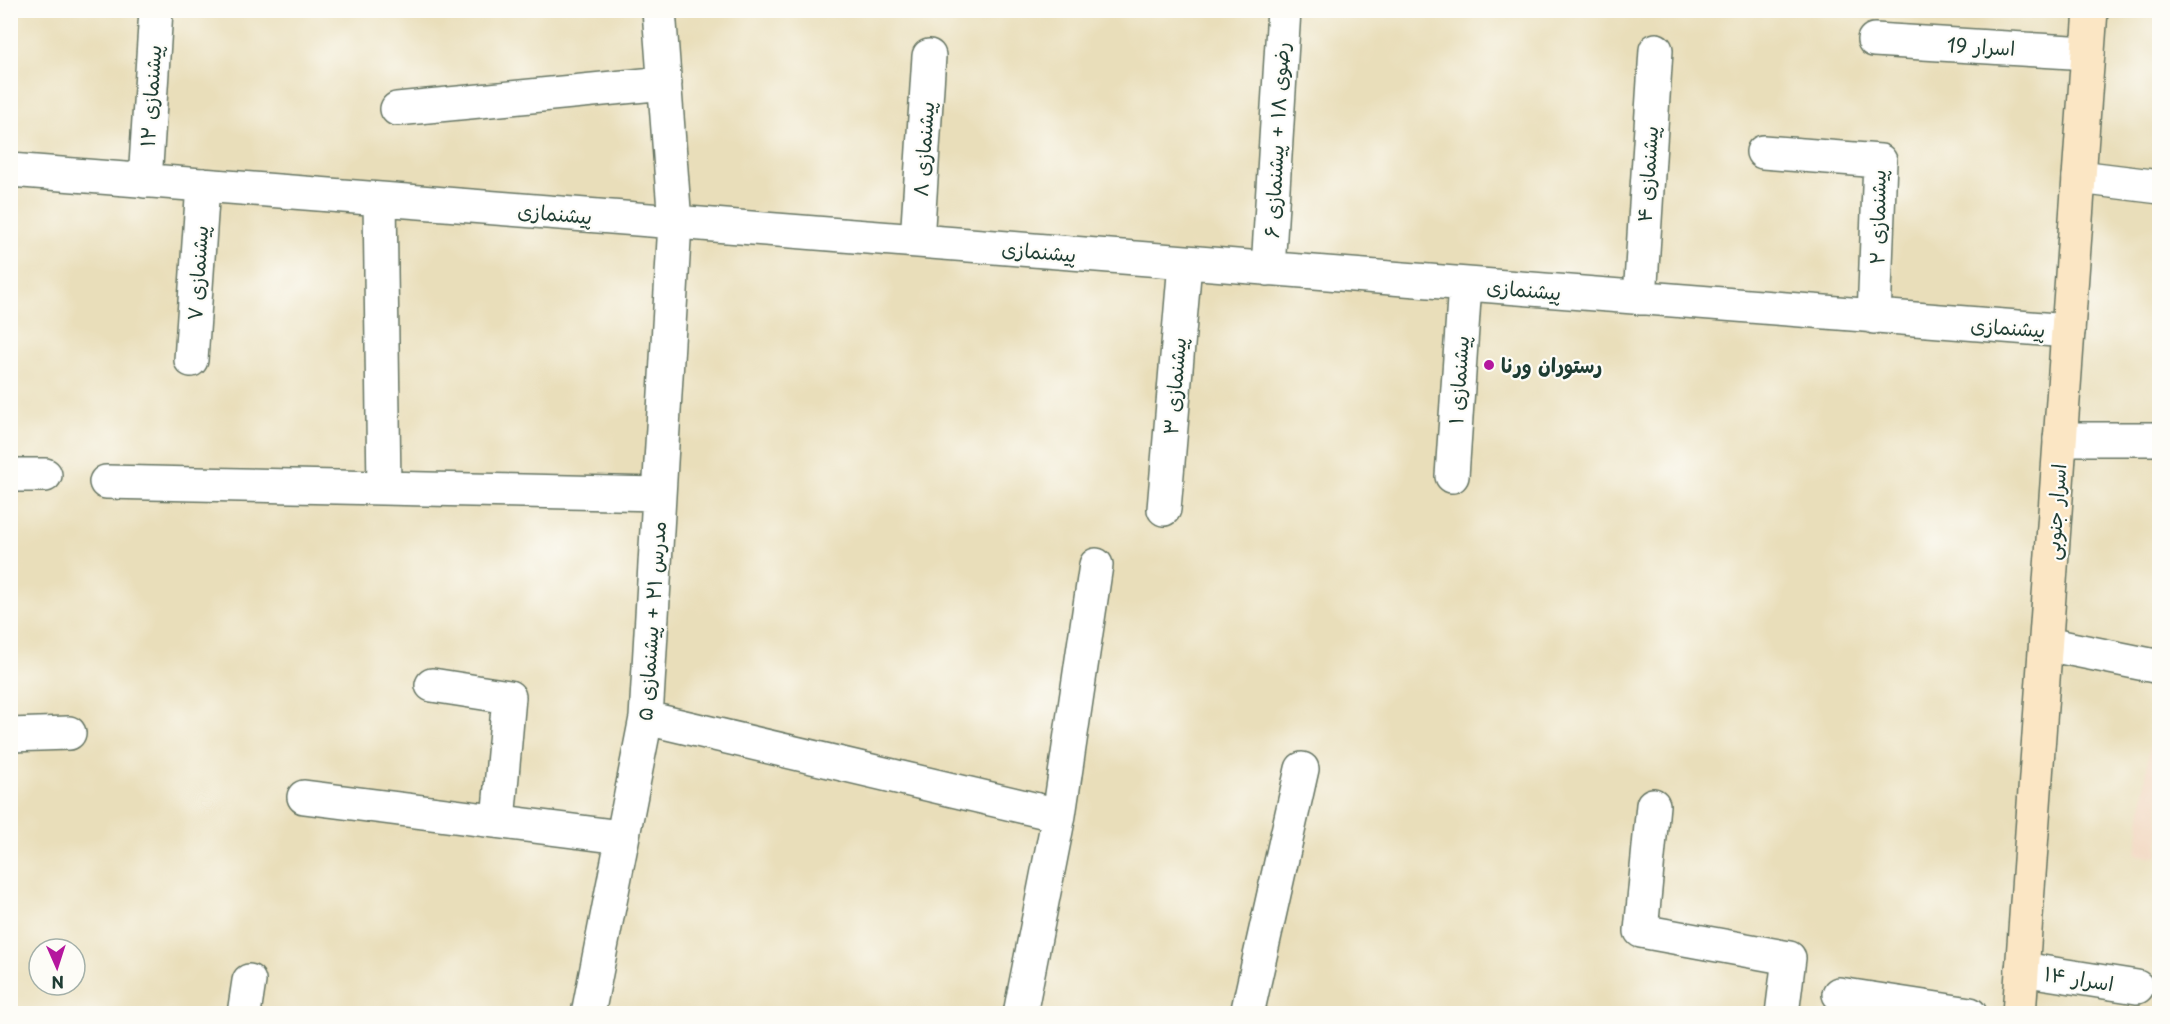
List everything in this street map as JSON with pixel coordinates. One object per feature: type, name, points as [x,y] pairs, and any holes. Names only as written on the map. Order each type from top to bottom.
[{"type":"main road","name":"اسرار جنوبی","points":[[2019,1014],[2091,10]]},
{"type":"street","name":"پیشنمازی ۱۲","points":[[145,181],[156,10]]},
{"type":"street","name":"مدرس ۲۱ + پیشنمازی ۵","points":[[588,1014],[646,718],[675,223],[659,10]]},
{"type":"street","name":"رضوی ۱۸ + پیشنمازی ۶","points":[[1268,269],[1284,10]]},
{"type":"street","name":"اسرار 19","points":[[1874,40],[2088,53]]},
{"type":"street","name":"پیشنمازی ۴","points":[[1640,298],[1656,50]]},
{"type":"street","name":"پیشنمازی ۸","points":[[917,241],[930,56]]},
{"type":"street","points":[[397,109],[665,83]]},
{"type":"street","name":"پیشنمازی ۲","points":[[1763,152],[1880,161],[1874,317]]},
{"type":"street","name":"پیشنمازی","points":[[10,170],[2068,332]]},
{"type":"street","points":[[2079,177],[2160,187]]},
{"type":"street","name":"پیشنمازی ۷","points":[[191,360],[202,185]]},
{"type":"street","points":[[380,199],[384,488]]},
{"type":"street","name":"پیشنمازی ۳","points":[[1164,509],[1185,263]]},
{"type":"street","name":"پیشنمازی ۱","points":[[1452,476],[1465,284]]},
{"type":"street","points":[[2060,439],[2160,439]]},
{"type":"street","points":[[10,475],[45,475]]},
{"type":"street","points":[[106,482],[659,494]]},
{"type":"street","points":[[1020,1014],[1059,815],[1096,565]]},
{"type":"street","points":[[2046,644],[2160,668]]},
{"type":"street","points":[[432,685],[509,697],[498,821]]},
{"type":"street","points":[[646,718],[1059,815]]},
{"type":"street","points":[[10,735],[69,733]]},
{"type":"street","points":[[1247,1014],[1302,769]]},
{"type":"street","points":[[304,797],[621,837]]},
{"type":"street","points":[[1653,805],[1641,931],[1789,958],[1782,1014]]},
{"type":"street","name":"اسرار ۱۴","points":[[2022,969],[2137,987]]},
{"type":"street","points":[[244,1014],[249,981]]},
{"type":"street","points":[[1839,994],[1970,1014]]},
{"type":"shaded area","points":[[2159,674],[2159,857],[2136,855]]},
{"type":"place","name":"رستوران ورنا","points":[[1489,365]]}]
